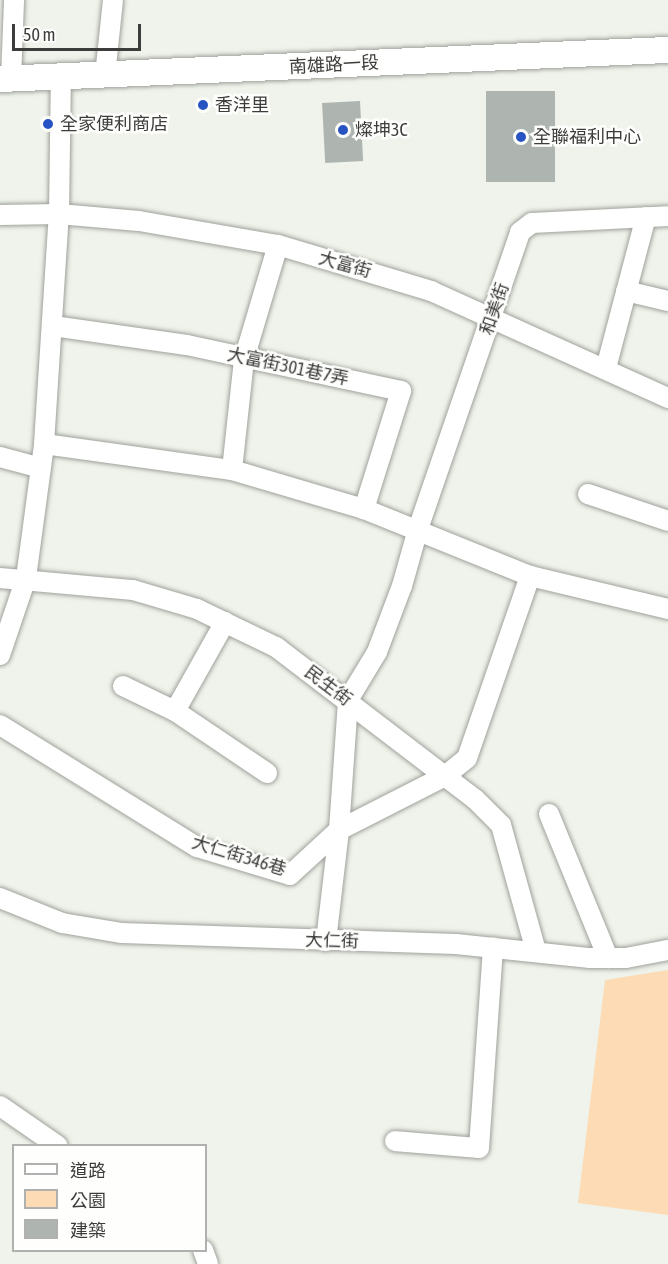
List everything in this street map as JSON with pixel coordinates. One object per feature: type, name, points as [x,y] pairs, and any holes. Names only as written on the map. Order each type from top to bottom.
[{"type":"main road","name":"南雄路一段","points":[[5,79],[668,50]]},
{"type":"street","points":[[5,79],[14,0]]},
{"type":"street","points":[[105,76],[112,0]]},
{"type":"street","points":[[0,655],[26,578],[44,444],[59,214],[61,78]]},
{"type":"street","name":"大富街","points":[[0,214],[59,214],[139,221],[278,245],[431,291],[493,316],[668,398]]},
{"type":"street","name":"和美街","points":[[348,700],[377,652],[402,586],[418,528],[493,316],[520,232],[532,223],[668,216]]},
{"type":"street","points":[[606,368],[646,217]]},
{"type":"street","points":[[232,470],[244,359],[278,245]]},
{"type":"street","points":[[626,291],[668,301]]},
{"type":"street","name":"大富街301巷7弄","points":[[53,326],[187,345],[401,391],[364,509]]},
{"type":"street","points":[[44,444],[232,470],[364,509],[418,528],[530,576],[668,609]]},
{"type":"street","points":[[0,457],[41,468]]},
{"type":"street","points":[[588,494],[668,521]]},
{"type":"street","name":"大仁街346巷","points":[[0,725],[197,847],[290,875],[339,830],[445,776],[467,758],[530,576]]},
{"type":"street","name":"民生街","points":[[0,578],[26,578],[133,590],[197,609],[276,646],[445,776],[501,825],[536,951]]},
{"type":"street","points":[[175,711],[225,622]]},
{"type":"street","points":[[123,686],[175,711],[267,773]]},
{"type":"street","points":[[326,940],[339,830],[348,700]]},
{"type":"street","points":[[549,814],[608,958]]},
{"type":"street","name":"大仁街","points":[[0,898],[62,923],[122,933],[492,947],[608,958],[668,950]]},
{"type":"street","points":[[396,1141],[479,1148],[492,947]]},
{"type":"street","points":[[0,1106],[55,1144]]},
{"type":"green space","points":[[668,970],[668,1215],[578,1203],[605,980]]},
{"type":"building","name":"全聯福利中心","points":[[486,91],[555,91],[555,182],[486,182]]},
{"type":"building","name":"燦坤3C","points":[[360,101],[363,161],[325,163],[322,103]]},
{"type":"place","name":"香洋里","points":[[203,105]]},
{"type":"place","name":"全家便利商店","points":[[48,124]]},
{"type":"place","name":"燦坤3C","points":[[343,130]]},
{"type":"place","name":"全聯福利中心","points":[[521,137]]}]
